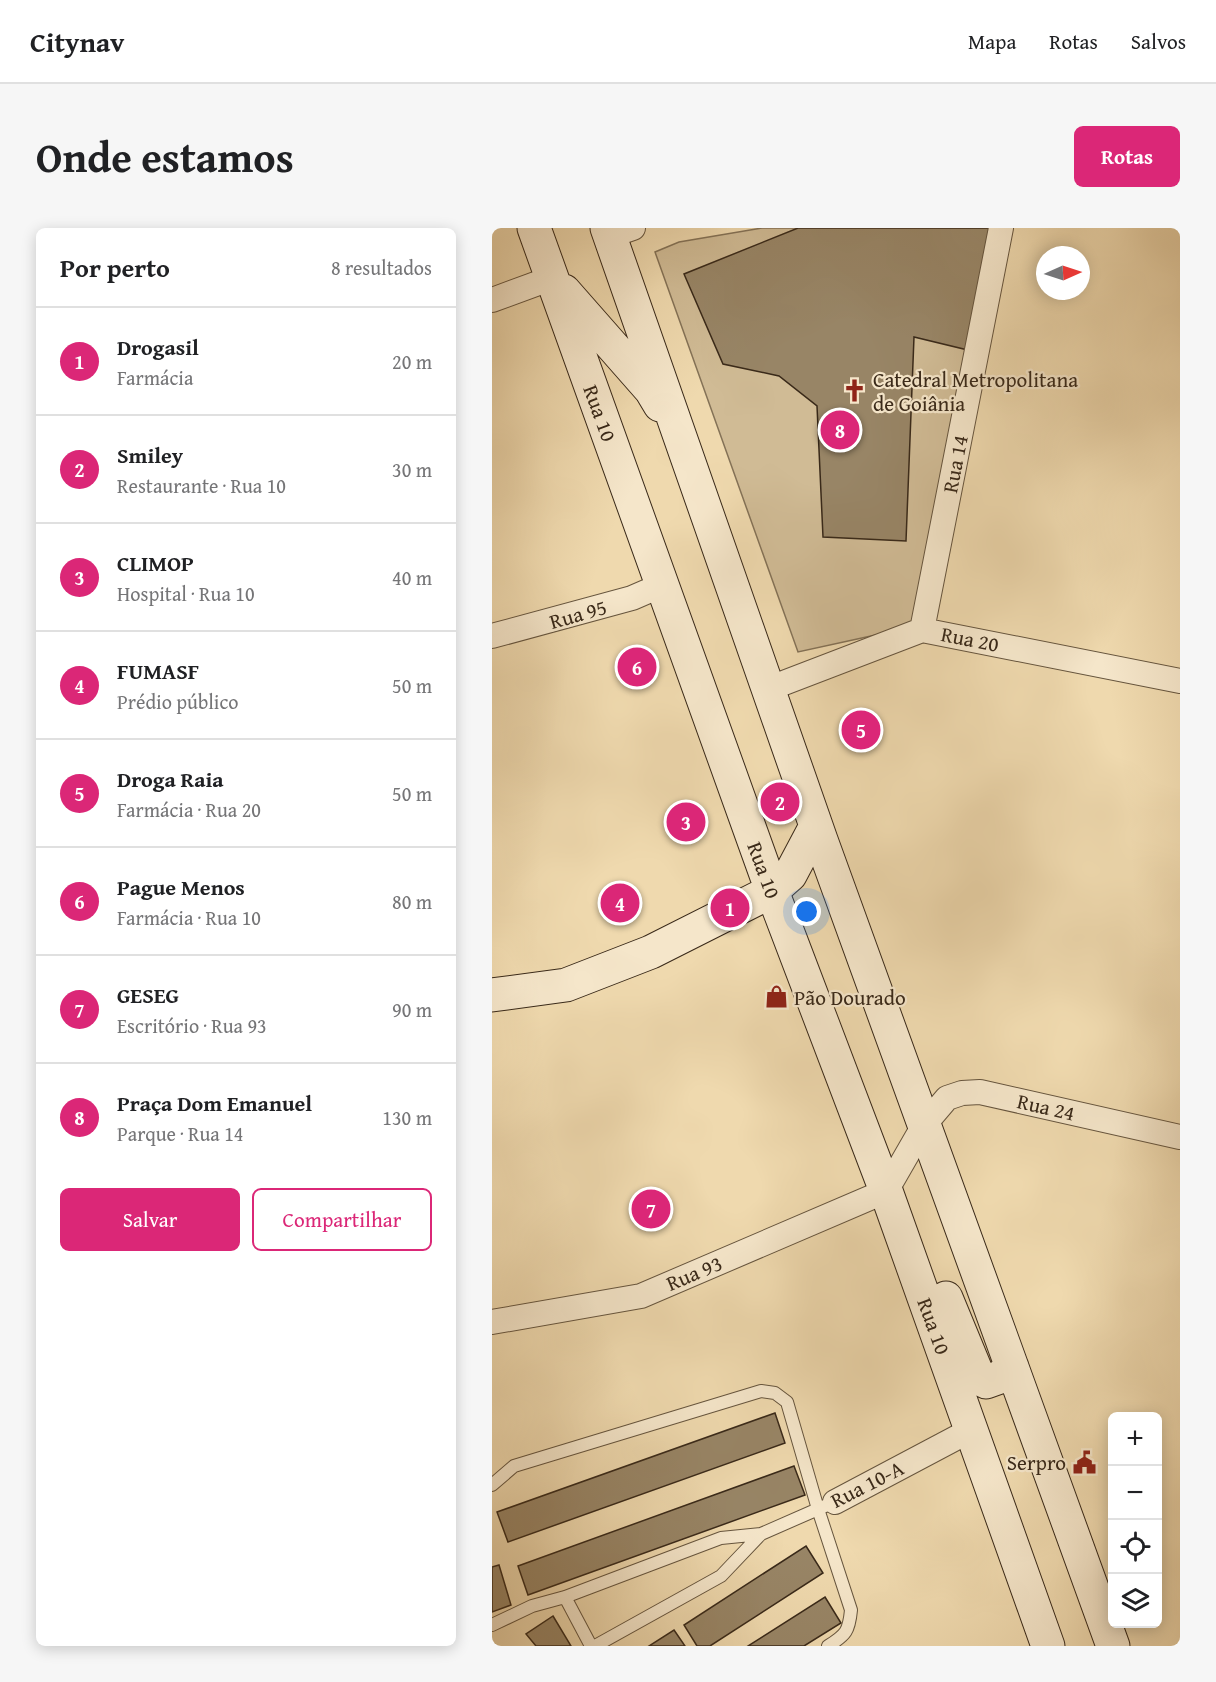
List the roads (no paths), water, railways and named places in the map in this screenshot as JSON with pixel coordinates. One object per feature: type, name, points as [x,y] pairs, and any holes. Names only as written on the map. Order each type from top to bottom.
[{"type":"main road","name":"Rua 10","points":[[534,228],[772,891],[886,1191],[1048,1646]]},
{"type":"main road","points":[[617,231],[682,442],[816,826],[1113,1646]]},
{"type":"main road","points":[[552,279],[585,313],[651,390],[682,442]]},
{"type":"main road","points":[[492,995],[566,985],[651,952],[772,891],[790,875],[816,826]]},
{"type":"main road","points":[[898,1226],[931,1262],[979,1378],[986,1382],[1000,1377],[1012,1367]]},
{"type":"street","name":"Rua 14","points":[[922,630],[1001,228]]},
{"type":"street","points":[[492,300],[552,279]]},
{"type":"street","name":"Rua 95","points":[[492,636],[632,598],[662,585]]},
{"type":"street","name":"Rua 20","points":[[768,688],[922,630],[1180,681]]},
{"type":"street","name":"Rua 24","points":[[886,1191],[924,1125],[947,1098],[962,1093],[980,1092],[1180,1137]]},
{"type":"street","name":"Rua 93","points":[[492,1322],[641,1296],[886,1191]]},
{"type":"street","name":"Rua 10-A","points":[[826,1505],[971,1431]]},
{"type":"lane","points":[[492,1485],[514,1466],[761,1391],[775,1393],[787,1402],[826,1505],[851,1610],[849,1626],[843,1637],[828,1646]]},
{"type":"lane","name":"Rua 10-A","points":[[761,1534],[826,1505]]},
{"type":"lane","points":[[492,1625],[532,1606],[565,1597],[721,1538],[761,1534]]},
{"type":"lane","points":[[565,1597],[593,1646],[721,1576],[761,1534]]},
{"type":"place","name":"Catedral Metropolitana de Goiânia","points":[[855,391]]},
{"type":"place","name":"Praça Dom Emanuel","points":[[840,430]]},
{"type":"place","name":"Pague Menos","points":[[637,667]]},
{"type":"place","name":"Droga Raia","points":[[861,730]]},
{"type":"place","name":"Smiley","points":[[780,802]]},
{"type":"place","name":"CLIMOP","points":[[686,822]]},
{"type":"place","name":"FUMASF","points":[[620,903]]},
{"type":"place","name":"Drogasil","points":[[730,908]]},
{"type":"place","name":"Pão Dourado","points":[[776,997]]},
{"type":"place","name":"GESEG","points":[[651,1209]]},
{"type":"place","name":"Serpro","points":[[1084,1462]]}]
